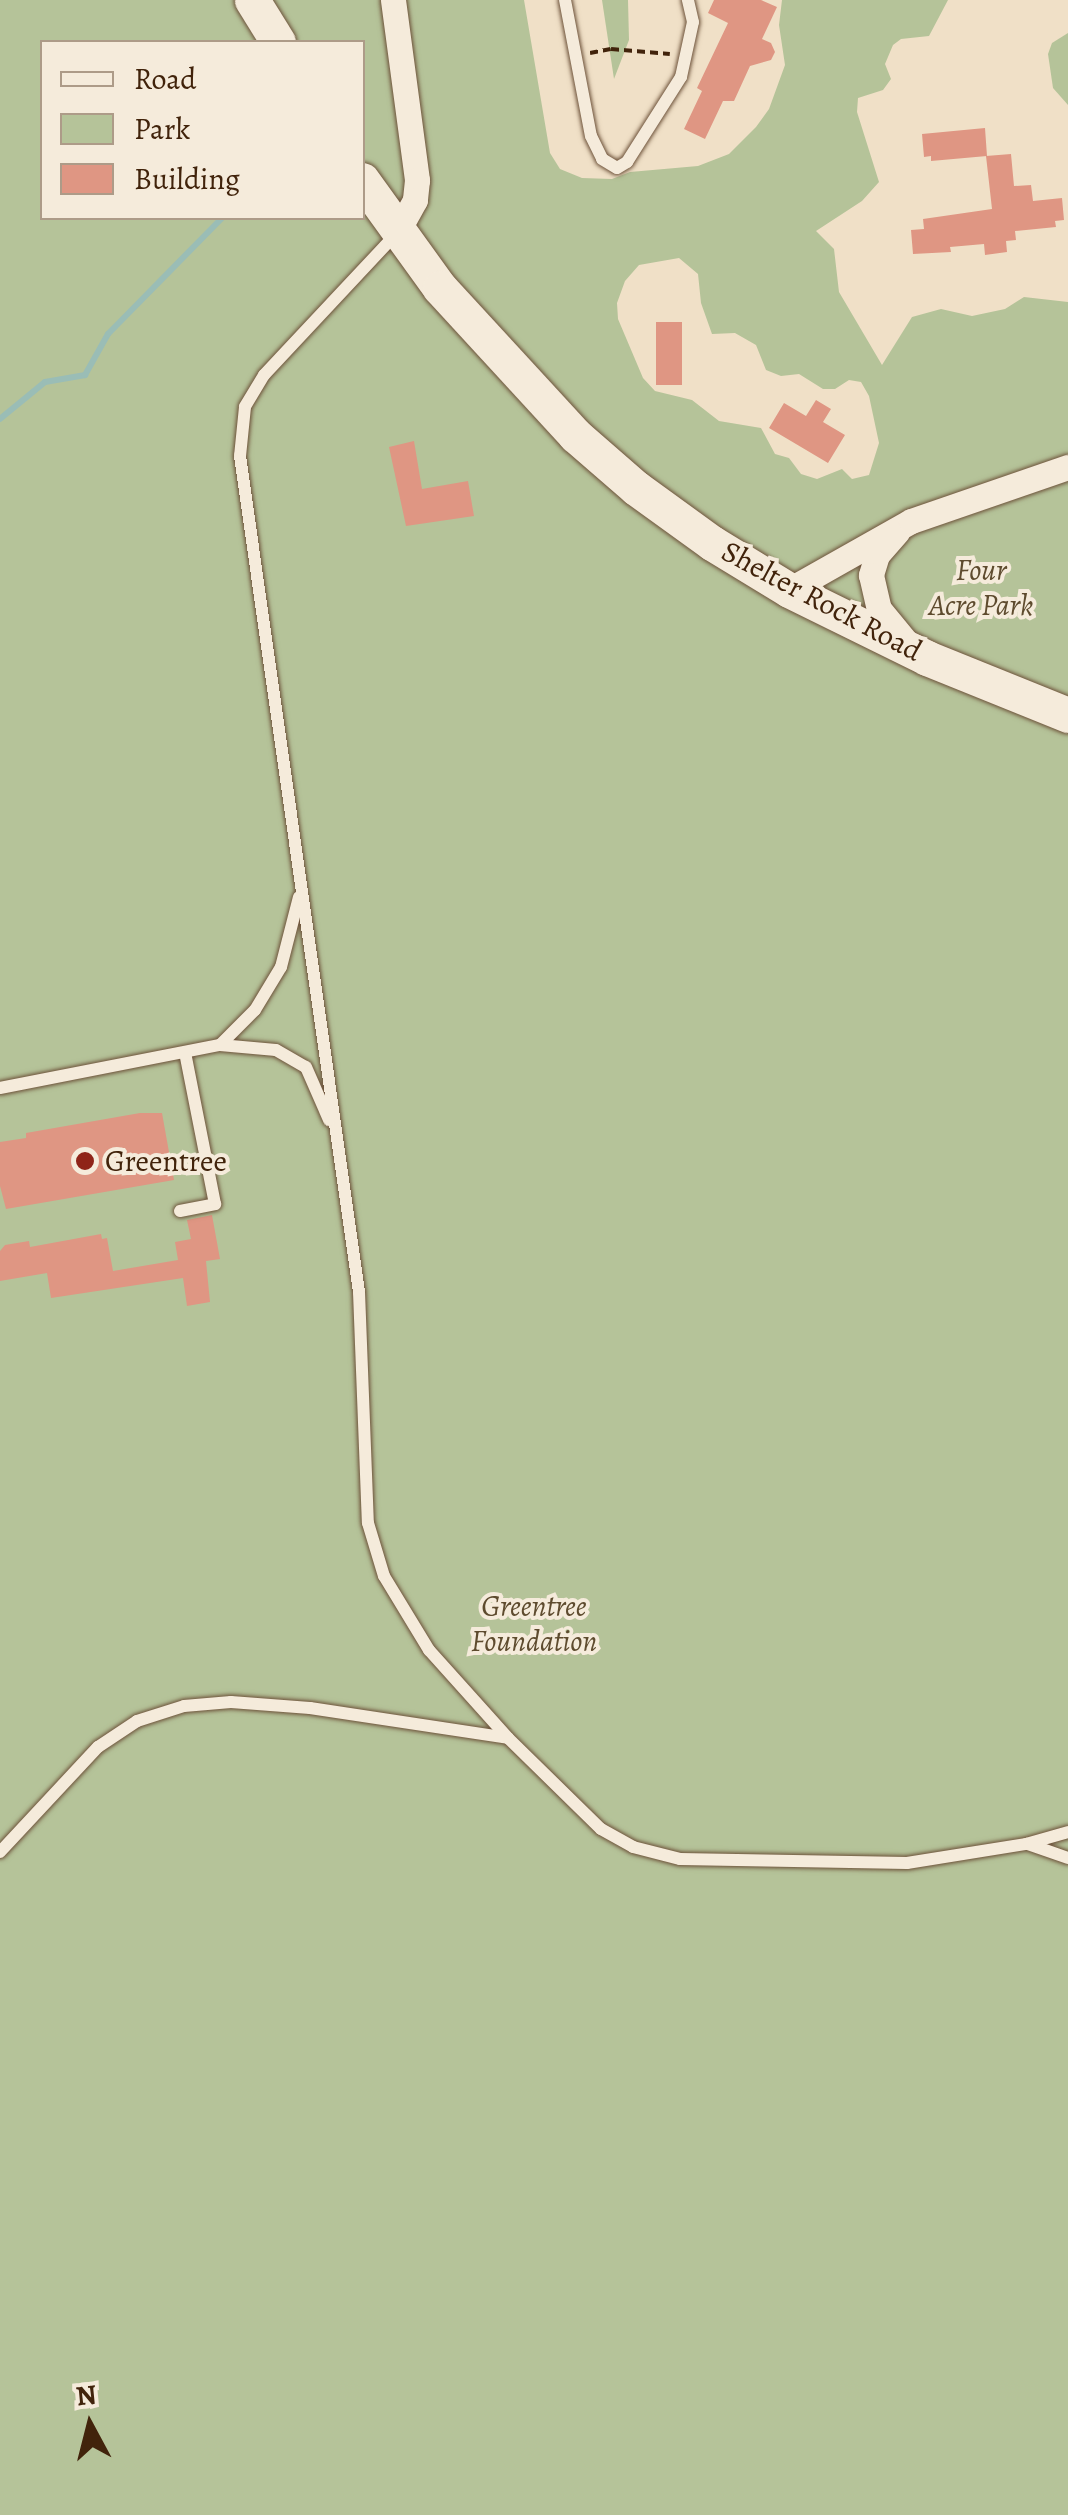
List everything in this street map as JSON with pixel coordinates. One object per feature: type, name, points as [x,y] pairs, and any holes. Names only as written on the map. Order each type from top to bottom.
[{"type":"main road","points":[[252,0],[277,40]]},
{"type":"main road","name":"Shelter Rock Road","points":[[365,185],[397,234],[440,288],[576,436],[636,488],[712,543],[789,590],[927,658],[1068,715]]},
{"type":"street","points":[[393,0],[417,180],[415,200],[397,234]]},
{"type":"street","points":[[789,590],[911,521],[1068,467]]},
{"type":"street","points":[[911,521],[877,555],[872,574],[873,594],[890,627],[927,658]]},
{"type":"lane","points":[[566,0],[590,136],[608,165],[617,168],[627,162],[681,77],[693,22],[688,0]]},
{"type":"lane","points":[[397,234],[264,375],[246,407],[240,456],[359,1292],[368,1523],[384,1576],[428,1650],[508,1738],[601,1829],[634,1847],[680,1859],[906,1864],[1026,1844],[1068,1832]]},
{"type":"lane","points":[[220,1046],[256,1010],[281,967],[301,890]]},
{"type":"lane","points":[[0,1088],[220,1046],[276,1050],[306,1067],[336,1134]]},
{"type":"lane","points":[[180,1211],[215,1204],[185,1053]]},
{"type":"lane","points":[[0,1852],[98,1746],[137,1721],[184,1706],[231,1702],[310,1708],[508,1738]]},
{"type":"lane","points":[[1026,1844],[1068,1858]]},
{"type":"path","points":[[576,56],[611,49],[669,54]]},
{"type":"green space","name":"Greentree Foundation","points":[[0,0],[524,0],[550,153],[560,169],[582,178],[612,179],[630,172],[698,166],[729,154],[756,127],[769,109],[785,65],[779,25],[782,0],[948,0],[929,36],[901,39],[893,45],[885,64],[891,79],[883,90],[858,98],[857,112],[879,182],[862,201],[816,231],[834,249],[839,292],[882,365],[912,317],[941,309],[972,316],[1005,309],[1024,297],[1068,302],[1068,2515],[0,2515]],"holes":[[[679,258],[698,274],[701,303],[712,334],[735,333],[756,345],[766,370],[781,376],[799,374],[823,389],[835,389],[849,380],[861,382],[869,396],[879,443],[869,475],[852,479],[842,469],[817,479],[801,474],[789,458],[775,454],[761,428],[719,421],[692,400],[655,391],[643,378],[618,319],[617,303],[625,281],[639,265]]]},
{"type":"green space","points":[[602,0],[628,0],[629,40],[614,79]]},
{"type":"green space","points":[[1068,33],[1068,105],[1053,88],[1048,54],[1052,43]]},
{"type":"building","points":[[714,0],[761,0],[777,7],[762,39],[771,43],[775,52],[771,60],[750,66],[734,101],[723,101],[705,139],[684,129],[702,91],[697,88],[728,23],[708,13]]},
{"type":"building","points":[[985,128],[987,156],[931,161],[931,156],[924,157],[922,134]]},
{"type":"building","points":[[1011,154],[1014,186],[1031,185],[1033,201],[1062,198],[1064,220],[1055,221],[1056,227],[1015,231],[1016,240],[1006,241],[1007,252],[985,255],[984,244],[950,247],[951,252],[913,254],[911,230],[924,229],[923,219],[992,209],[986,156]]},
{"type":"building","points":[[656,322],[682,322],[682,385],[656,385]]},
{"type":"building","points":[[816,400],[831,409],[823,422],[845,435],[828,463],[769,428],[784,403],[806,416]]},
{"type":"building","points":[[414,441],[422,489],[468,481],[474,516],[406,526],[389,447]]},
{"type":"building","name":"Greentree","points":[[140,1113],[162,1113],[174,1180],[6,1209],[0,1186],[0,1142],[26,1138],[26,1133]]},
{"type":"building","name":"Greentree","points":[[212,1215],[220,1259],[206,1261],[210,1302],[187,1306],[183,1278],[51,1298],[47,1273],[0,1281],[0,1251],[5,1245],[29,1241],[30,1247],[101,1234],[102,1239],[107,1238],[113,1271],[178,1260],[175,1242],[191,1239],[187,1220]]},
{"type":"waterway","points":[[0,419],[45,382],[85,375],[108,334],[220,220]]},
{"type":"place","name":"Greentree","points":[[85,1161]]},
{"type":"park label","name":"Four Acre Park","points":[[981,587]]}]
